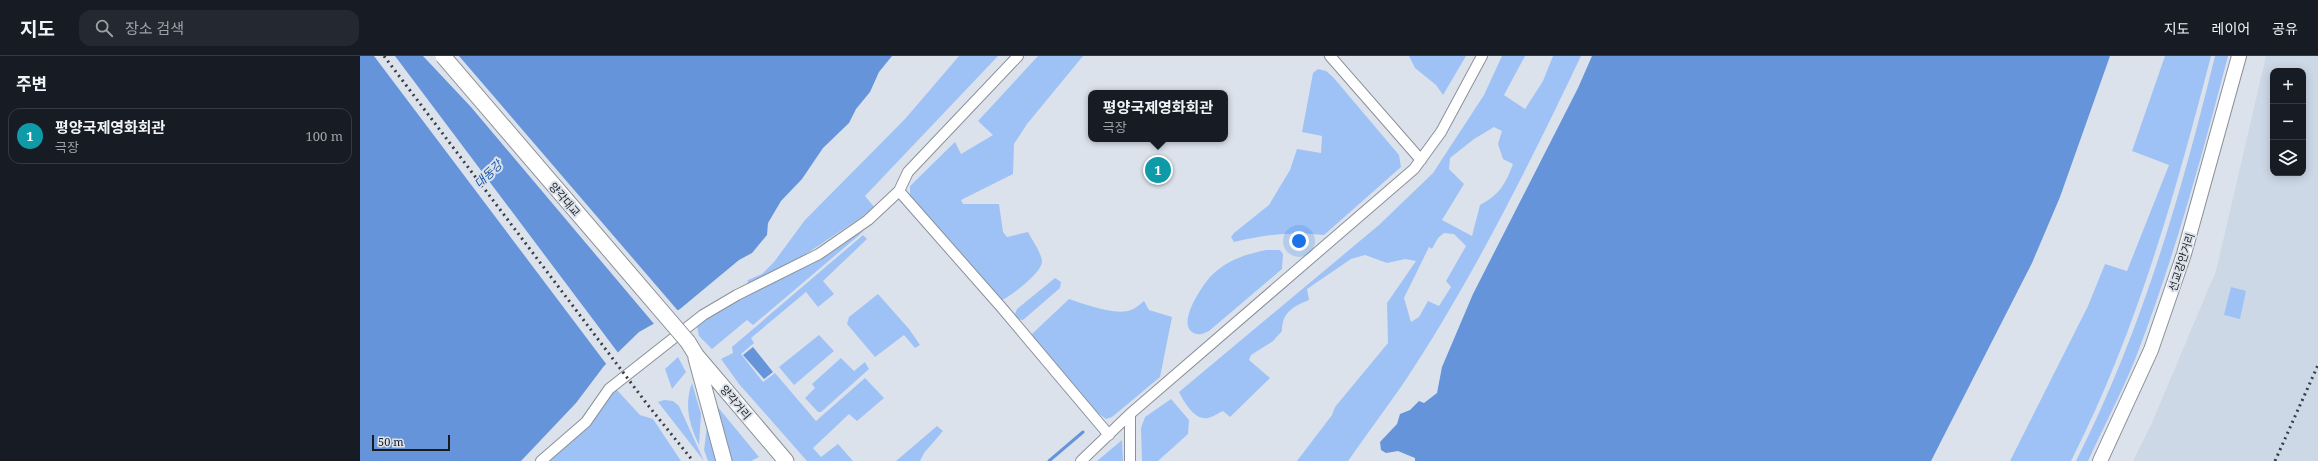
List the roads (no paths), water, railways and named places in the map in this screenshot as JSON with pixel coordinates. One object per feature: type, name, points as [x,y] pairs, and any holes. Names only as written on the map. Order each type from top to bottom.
[{"type":"main road","name":"양각대교","points":[[442,56],[692,349]]},
{"type":"main road","name":"선교강안거리","points":[[2100,461],[2151,350],[2184,254],[2239,56]]},
{"type":"main road","name":"양각거리","points":[[692,349],[780,460]]},
{"type":"main road","points":[[692,349],[724,461]]},
{"type":"street","points":[[541,461],[586,422],[609,389],[703,315],[737,295],[819,254],[868,220],[899,191],[908,172],[1018,56]]},
{"type":"street","points":[[1330,56],[1421,160]]},
{"type":"street","points":[[1081,461],[1130,414],[1407,176],[1421,160],[1447,121],[1482,56]]},
{"type":"street","points":[[899,191],[1002,308],[1109,435]]},
{"type":"street","points":[[1130,414],[1130,461]]},
{"type":"water","name":"대동강","points":[[360,56],[892,56],[879,72],[870,92],[856,109],[849,123],[823,148],[802,179],[781,201],[768,223],[767,235],[752,253],[739,260],[680,309],[639,332],[604,366],[576,403],[521,461],[360,461]]},
{"type":"water","points":[[1592,56],[2110,56],[2060,197],[2032,263],[1931,461],[1415,461],[1415,458],[1398,451],[1386,453],[1381,450],[1380,442],[1397,424],[1400,414],[1410,410],[1419,401],[1424,403],[1437,393],[1442,367],[1473,294],[1578,88]]},
{"type":"water","points":[[753,347],[773,372],[764,379],[743,355]]},
{"type":"waterway","points":[[1049,461],[1083,432]]},
{"type":"railway","points":[[384,56],[647,404],[693,461]]},
{"type":"railway","points":[[2275,461],[2318,365]]},
{"type":"place","name":"평양국제영화회관","points":[[1158,170]]}]
